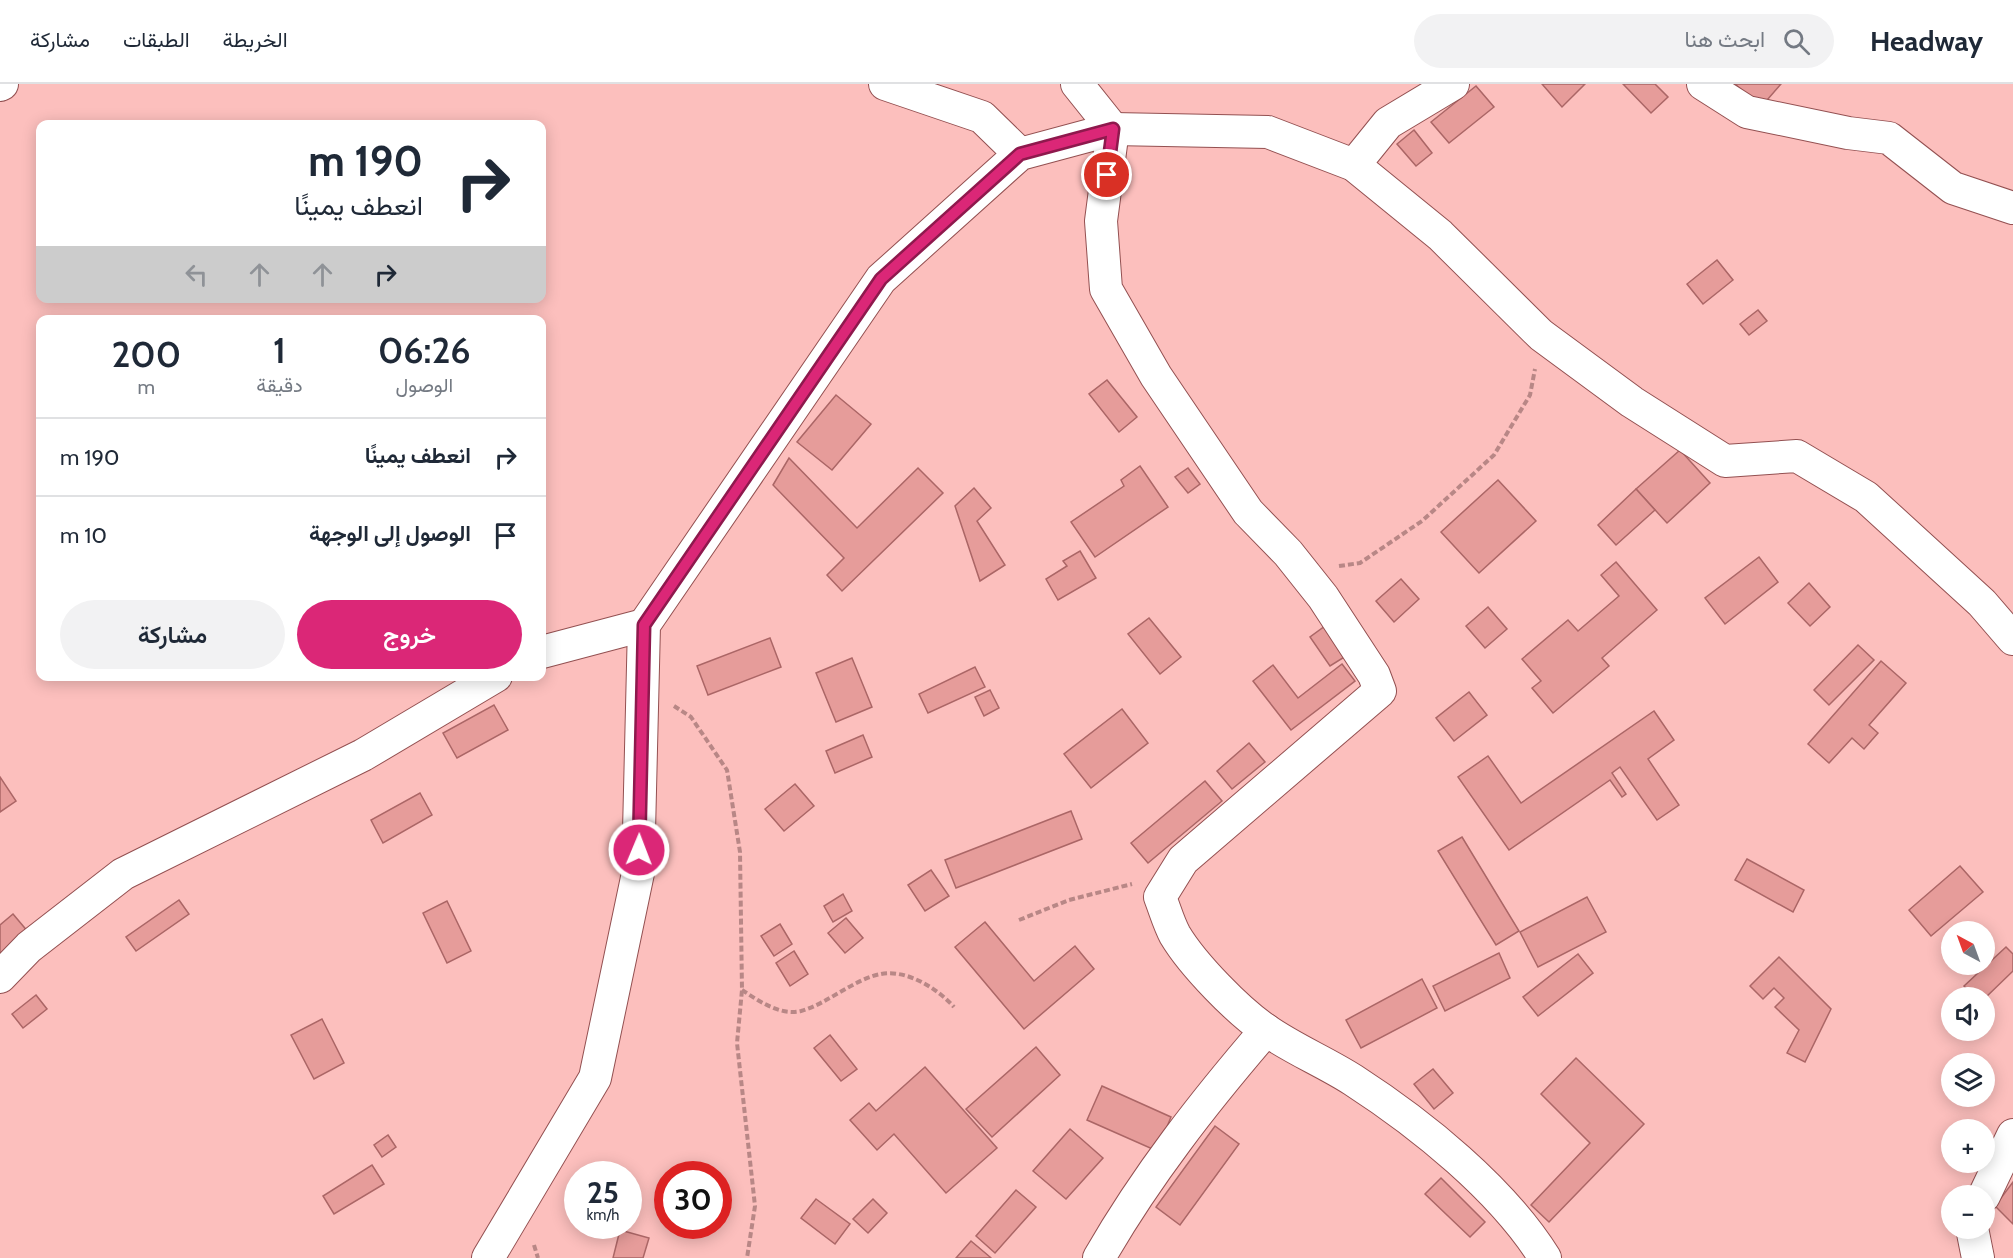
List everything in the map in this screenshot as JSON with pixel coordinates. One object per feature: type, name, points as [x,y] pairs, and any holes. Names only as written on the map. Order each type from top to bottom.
[{"type":"street","points":[[885,84],[982,117],[1020,154]]},
{"type":"street","points":[[1077,84],[1113,129],[1101,221],[1106,289],[1156,376],[1248,512],[1303,572],[1374,675],[1380,691],[1183,860],[1160,897],[1175,935],[1213,983],[1266,1030],[1351,1079],[1410,1118],[1472,1172],[1535,1241],[1545,1258]]},
{"type":"street","points":[[1354,165],[1388,123],[1453,84]]},
{"type":"street","points":[[1703,84],[1747,112],[1848,133],[1888,138],[1953,188],[2013,208]]},
{"type":"street","points":[[488,1258],[595,1078],[638,873],[644,625],[881,279],[1020,154],[1113,129],[1268,132],[1354,165],[1440,235],[1542,335],[1632,402],[1725,461],[1797,456],[1866,497],[1982,603],[2013,639]]},
{"type":"street","points":[[546,651],[644,625]]},
{"type":"street","points":[[0,977],[29,946],[123,874],[363,755],[488,681]]},
{"type":"street","points":[[1099,1258],[1129,1206],[1220,1084],[1266,1030]]},
{"type":"street","points":[[1989,1185],[2013,1135]]},
{"type":"street","points":[[1974,1239],[1978,1258]]},
{"type":"path","points":[[1303,572],[1360,563],[1422,521],[1494,455],[1530,395],[1542,335]]},
{"type":"path","points":[[642,688],[691,717],[727,770],[741,852],[742,990],[737,1043],[755,1206],[747,1258]]},
{"type":"path","points":[[1019,920],[1070,900],[1131,884],[1160,897]]},
{"type":"path","points":[[742,990],[770,1008],[800,1011],[881,973],[913,977],[945,997],[954,1007]]},
{"type":"building","points":[[1542,84],[1585,84],[1562,107]]},
{"type":"building","points":[[1623,84],[1655,84],[1668,97],[1651,113]]},
{"type":"building","points":[[1735,84],[1781,84],[1761,107]]},
{"type":"building","points":[[1476,86],[1494,107],[1449,143],[1431,122]]},
{"type":"building","points":[[1414,130],[1432,153],[1416,166],[1397,144]]},
{"type":"building","points":[[1717,260],[1733,280],[1703,304],[1687,284]]},
{"type":"building","points":[[1758,310],[1767,321],[1749,335],[1740,324]]},
{"type":"building","points":[[1107,380],[1137,417],[1119,432],[1089,394]]},
{"type":"building","points":[[836,395],[871,424],[832,470],[797,442]]},
{"type":"building","points":[[1680,450],[1710,483],[1667,523],[1636,489]]},
{"type":"building","points":[[789,458],[857,528],[918,468],[943,493],[842,591],[827,575],[844,558],[773,485]]},
{"type":"building","points":[[1140,466],[1168,507],[1095,557],[1071,522],[1124,486],[1121,480]]},
{"type":"building","points":[[1188,468],[1200,484],[1188,493],[1175,477]]},
{"type":"building","points":[[1498,480],[1536,521],[1479,573],[1441,532]]},
{"type":"building","points":[[974,488],[991,508],[977,521],[1005,565],[980,581],[955,506]]},
{"type":"building","points":[[1636,489],[1655,510],[1616,545],[1598,525]]},
{"type":"building","points":[[1080,551],[1096,578],[1058,600],[1046,579],[1067,566],[1063,561]]},
{"type":"building","points":[[1759,557],[1778,582],[1725,624],[1705,598]]},
{"type":"building","points":[[1616,562],[1657,610],[1602,658],[1609,666],[1553,713],[1532,688],[1541,681],[1522,659],[1568,620],[1578,631],[1619,596],[1601,575]]},
{"type":"building","points":[[1401,579],[1419,599],[1394,622],[1376,601]]},
{"type":"building","points":[[1809,583],[1830,607],[1810,626],[1788,603]]},
{"type":"building","points":[[1488,607],[1507,629],[1485,648],[1466,626]]},
{"type":"building","points":[[1149,618],[1181,657],[1160,674],[1128,634]]},
{"type":"building","points":[[1325,626],[1346,656],[1330,666],[1310,637]]},
{"type":"building","points":[[770,638],[781,667],[708,695],[697,666]]},
{"type":"building","points":[[1858,645],[1874,660],[1829,705],[1814,690]]},
{"type":"building","points":[[852,658],[872,707],[836,722],[816,673]]},
{"type":"building","points":[[1881,661],[1906,683],[1869,725],[1878,733],[1864,749],[1852,738],[1829,763],[1808,744]]},
{"type":"building","points":[[1342,664],[1355,681],[1291,730],[1253,681],[1273,665],[1298,698]]},
{"type":"building","points":[[975,667],[985,687],[928,713],[919,694]]},
{"type":"building","points":[[990,690],[999,708],[984,716],[975,697]]},
{"type":"building","points":[[1469,692],[1487,715],[1454,741],[1436,718]]},
{"type":"building","points":[[494,705],[508,730],[457,758],[443,733]]},
{"type":"building","points":[[1122,709],[1148,743],[1091,788],[1064,754]]},
{"type":"building","points":[[1654,711],[1674,740],[1648,759],[1679,805],[1657,820],[1620,767],[1612,773],[1626,794],[1622,797],[1610,780],[1509,850],[1458,777],[1488,756],[1521,803]]},
{"type":"building","points":[[863,735],[872,757],[835,773],[826,751]]},
{"type":"building","points":[[1249,743],[1265,762],[1232,789],[1217,771]]},
{"type":"building","points":[[0,777],[16,801],[0,812]]},
{"type":"building","points":[[1205,781],[1222,801],[1148,863],[1131,843]]},
{"type":"building","points":[[795,784],[814,806],[784,831],[765,809]]},
{"type":"building","points":[[420,793],[432,815],[383,843],[371,820]]},
{"type":"building","points":[[1071,811],[1082,839],[956,888],[945,860]]},
{"type":"building","points":[[1462,837],[1519,931],[1496,945],[1438,851]]},
{"type":"building","points":[[1747,859],[1804,890],[1793,912],[1735,880]]},
{"type":"building","points":[[1960,866],[1983,892],[1949,921],[1941,921],[1941,928],[1931,936],[1909,910]]},
{"type":"building","points":[[931,870],[949,896],[925,911],[908,885]]},
{"type":"building","points":[[843,894],[852,911],[833,922],[824,906]]},
{"type":"building","points":[[1587,897],[1606,932],[1538,967],[1520,932]]},
{"type":"building","points":[[179,900],[189,914],[136,951],[126,937]]},
{"type":"building","points":[[447,901],[471,951],[447,963],[423,913]]},
{"type":"building","points":[[13,914],[29,933],[0,958],[0,925]]},
{"type":"building","points":[[846,918],[863,938],[845,953],[828,933]]},
{"type":"building","points":[[985,922],[1034,981],[1075,946],[1094,969],[1024,1029],[955,947]]},
{"type":"building","points":[[780,924],[792,944],[774,956],[761,936]]},
{"type":"building","points":[[2006,947],[2013,954],[2013,971],[1995,988],[1965,987],[1976,975],[1995,975],[1995,957]]},
{"type":"building","points":[[794,951],[808,974],[790,986],[776,963]]},
{"type":"building","points":[[1499,953],[1510,978],[1445,1011],[1433,986]]},
{"type":"building","points":[[1578,954],[1593,973],[1538,1016],[1523,997]]},
{"type":"building","points":[[1779,957],[1831,1009],[1805,1062],[1787,1053],[1799,1030],[1775,1007],[1784,998],[1774,988],[1763,999],[1750,986]]},
{"type":"building","points":[[1422,979],[1437,1008],[1361,1048],[1346,1020]]},
{"type":"building","points":[[36,995],[47,1009],[23,1028],[12,1014]]},
{"type":"building","points":[[322,1019],[344,1063],[314,1079],[291,1035]]},
{"type":"building","points":[[830,1035],[857,1069],[841,1081],[814,1048]]},
{"type":"building","points":[[1036,1047],[1060,1075],[992,1137],[966,1109]]},
{"type":"building","points":[[1576,1058],[1644,1124],[1549,1222],[1531,1205],[1590,1143],[1541,1094]]},
{"type":"building","points":[[925,1067],[997,1148],[946,1193],[894,1134],[877,1150],[850,1120],[869,1103],[876,1111]]},
{"type":"building","points":[[1433,1069],[1453,1093],[1434,1109],[1414,1084]]},
{"type":"building","points":[[1102,1086],[1171,1117],[1157,1151],[1087,1120]]},
{"type":"building","points":[[1215,1126],[1239,1144],[1180,1225],[1156,1207]]},
{"type":"building","points":[[1070,1129],[1103,1158],[1066,1199],[1033,1171]]},
{"type":"building","points":[[388,1135],[396,1147],[382,1157],[374,1145]]},
{"type":"building","points":[[372,1165],[384,1184],[334,1214],[323,1196]]},
{"type":"building","points":[[1441,1178],[1485,1222],[1470,1237],[1425,1194]]},
{"type":"building","points":[[2013,1182],[2013,1224],[1995,1206]]},
{"type":"building","points":[[1016,1190],[1036,1207],[995,1253],[976,1236]]},
{"type":"building","points":[[816,1199],[850,1224],[835,1244],[801,1218]]},
{"type":"building","points":[[873,1199],[887,1213],[868,1233],[853,1219]]},
{"type":"building","points":[[642,1236],[649,1238],[643,1258],[613,1258],[618,1239],[642,1239]]},
{"type":"building","points":[[971,1241],[990,1257],[991,1258],[956,1258]]},
{"type":"route","points":[[639,850],[644,625],[881,279],[1020,154],[1113,129],[1107,175]]}]
